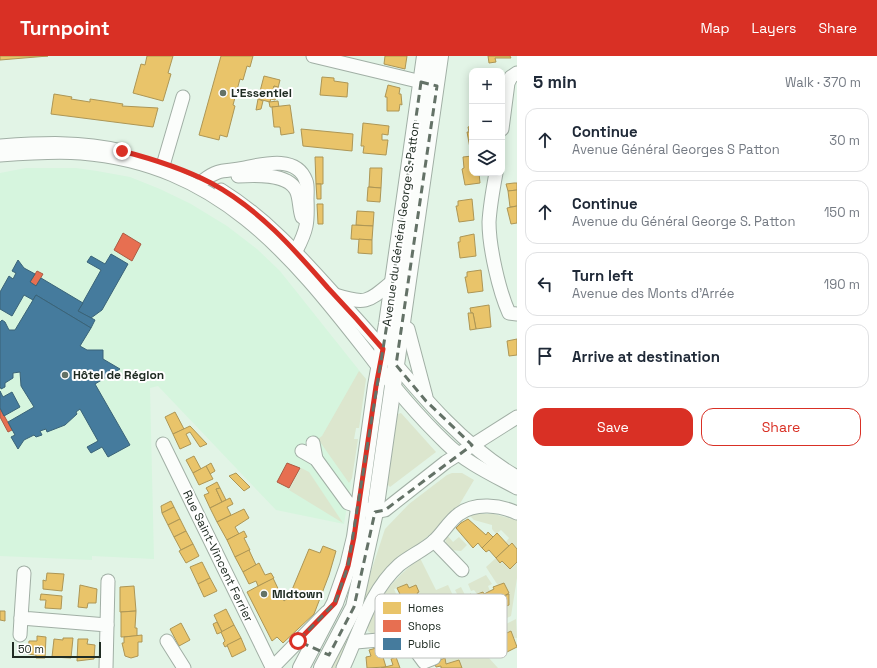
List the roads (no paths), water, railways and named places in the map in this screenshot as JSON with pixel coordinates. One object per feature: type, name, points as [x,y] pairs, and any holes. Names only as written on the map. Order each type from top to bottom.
[{"type":"main road","name":"Avenue du Général George S. Patton","points":[[301,668],[306,643],[335,603],[348,566],[359,507],[383,349],[425,56]]},
{"type":"main road","name":"Avenue du Général George S. Patton","points":[[325,661],[354,607],[375,512],[437,86],[440,56]]},
{"type":"street","points":[[313,56],[437,86]]},
{"type":"street","points":[[505,106],[508,83],[511,77],[517,73]]},
{"type":"street","points":[[164,162],[183,97]]},
{"type":"street","points":[[0,146],[42,143],[82,144],[116,149],[164,162],[204,180],[236,199],[258,216],[296,251],[383,349],[426,401],[472,445],[500,467],[517,477]]},
{"type":"street","points":[[0,156],[50,152],[81,153],[116,158],[180,177],[206,190],[252,223],[283,253],[368,353],[379,370],[446,443],[459,453],[517,488]]},
{"type":"street","points":[[204,180],[214,172],[229,170],[236,176],[264,174],[288,182],[296,190],[300,212],[303,220],[308,225],[296,251]]},
{"type":"street","points":[[496,176],[489,222],[490,239],[504,301],[509,313],[517,314]]},
{"type":"street","points":[[335,295],[356,301],[368,300],[393,281]]},
{"type":"street","points":[[402,325],[408,329],[426,401]]},
{"type":"street","points":[[302,451],[316,459],[348,503],[375,512],[385,510],[446,462],[517,417]]},
{"type":"street","points":[[313,443],[316,459]]},
{"type":"street","name":"Rue Saint-Vincent Ferrier","points":[[163,444],[272,668]]},
{"type":"street","points":[[376,594],[399,565],[434,541],[459,514],[472,508],[488,506],[508,509],[517,513]]},
{"type":"street","points":[[434,541],[462,570]]},
{"type":"street","points":[[20,635],[24,573]]},
{"type":"street","points":[[106,668],[108,581]]},
{"type":"street","points":[[344,668],[375,595]]},
{"type":"street","points":[[21,618],[107,625]]},
{"type":"street","points":[[167,641],[184,668]]},
{"type":"street","points":[[356,642],[375,641]]},
{"type":"street","points":[[272,668],[306,643],[325,661]]},
{"type":"street","points":[[421,658],[424,662],[434,658]]},
{"type":"place","name":"L'Essentiel","points":[[223,93]]},
{"type":"place","name":"Hôtel de Région","points":[[65,375]]},
{"type":"place","name":"Midtown","points":[[264,594]]}]
